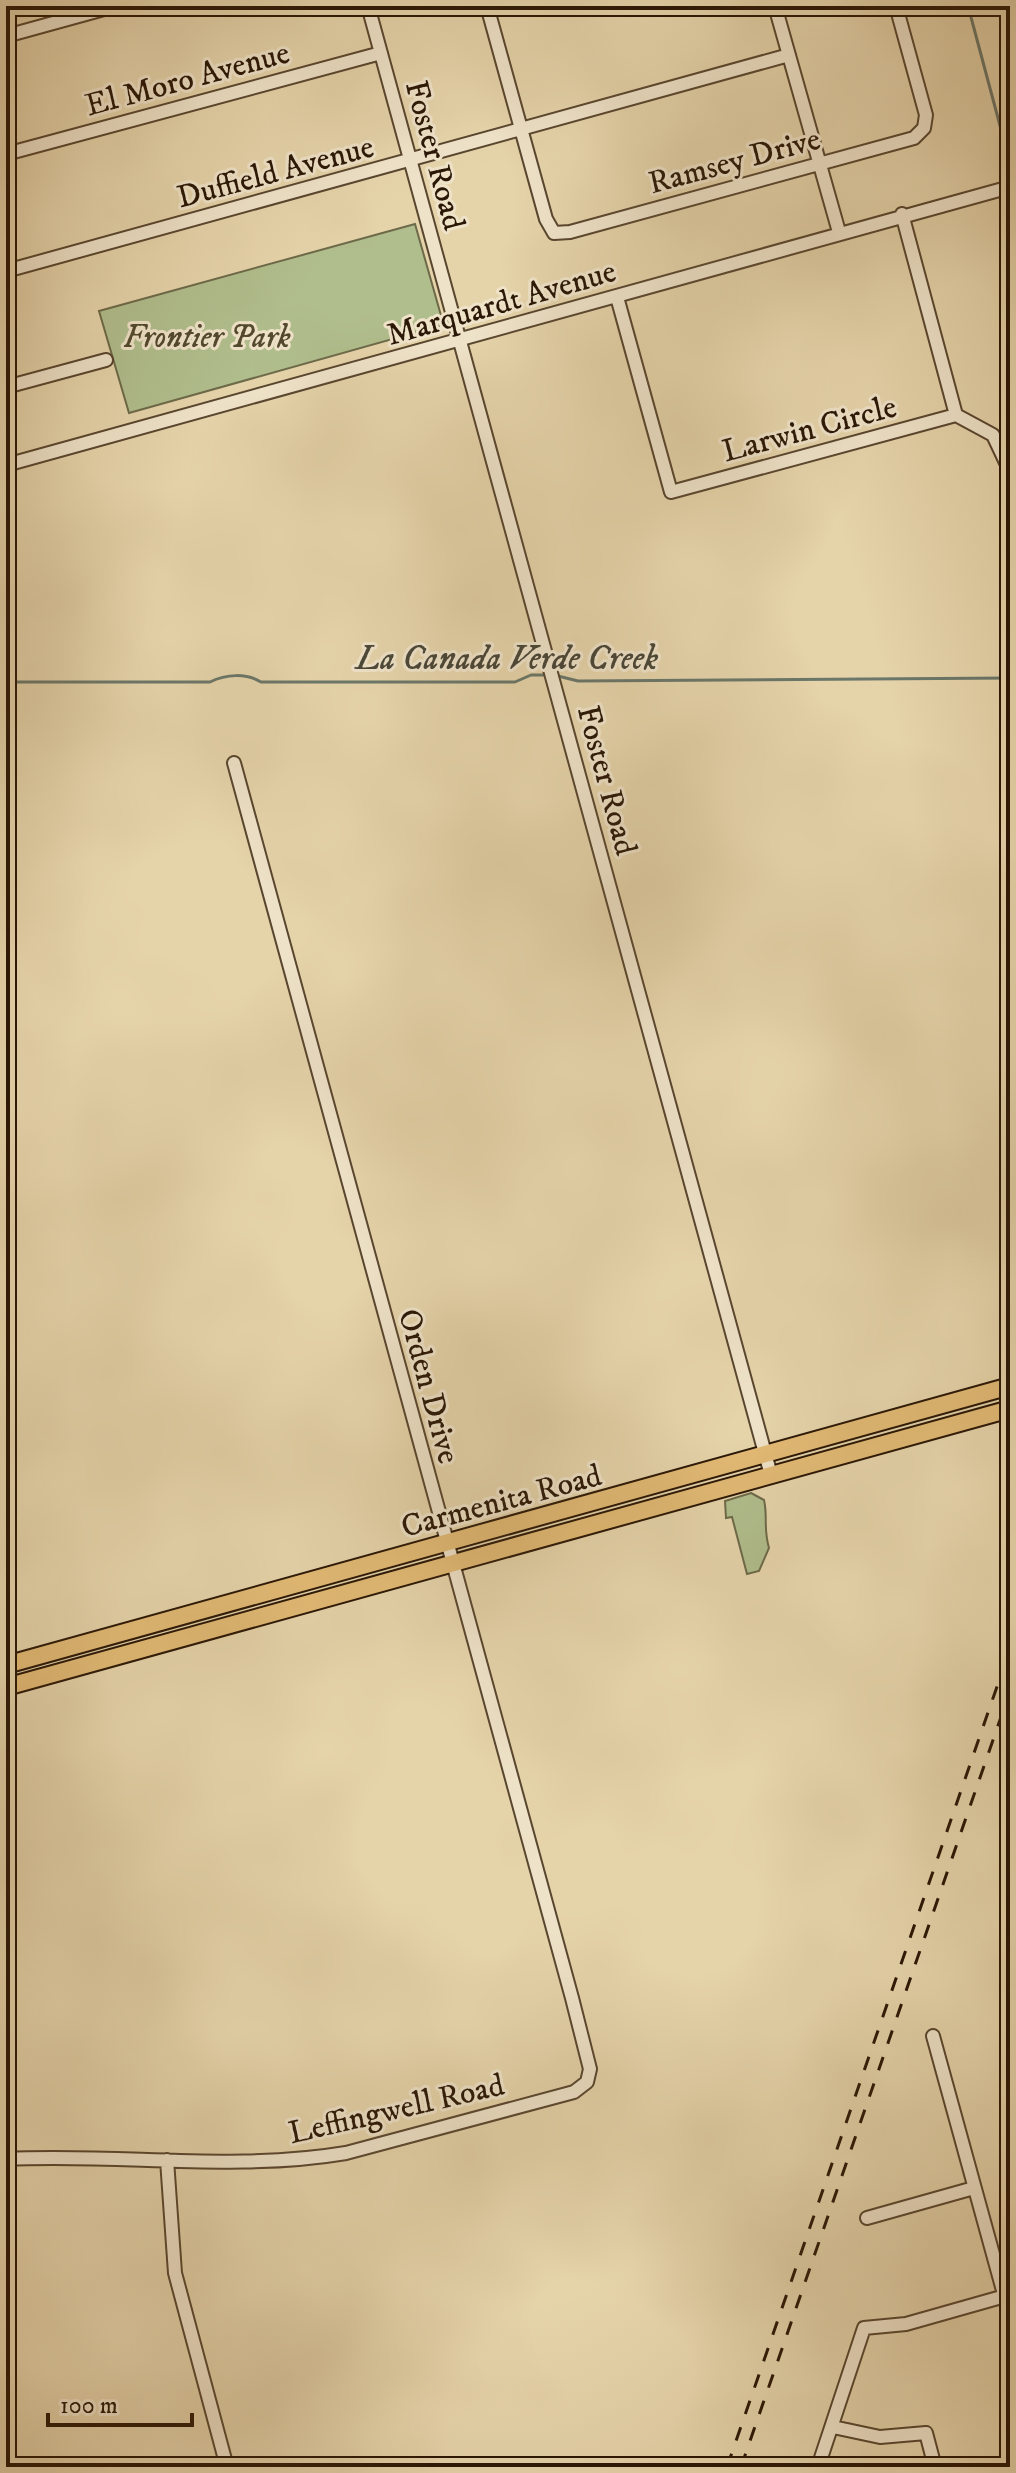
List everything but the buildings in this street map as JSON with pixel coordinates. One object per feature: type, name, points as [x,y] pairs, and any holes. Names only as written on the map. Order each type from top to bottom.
[{"type":"main road","name":"Carmenita Road","points":[[6,1665],[1010,1386]]},
{"type":"main road","name":"Carmenita Road","points":[[6,1687],[1010,1409]]},
{"type":"main road","points":[[190,1614],[195,1635]]},
{"type":"street","points":[[6,36],[115,6]]},
{"type":"street","name":"Foster Road","points":[[368,6],[771,1475]]},
{"type":"street","points":[[487,6],[522,130]]},
{"type":"street","points":[[775,6],[839,232]]},
{"type":"street","name":"Ramsey Drive","points":[[522,130],[546,219],[554,233],[570,232],[914,138],[924,128],[926,115],[896,6]]},
{"type":"street","name":"El Moro Avenue","points":[[6,154],[381,53]]},
{"type":"street","name":"Duffield Avenue","points":[[6,271],[789,55]]},
{"type":"street","name":"Marquardt Avenue","points":[[6,465],[460,341],[902,214],[1010,188]]},
{"type":"street","points":[[902,214],[956,415],[993,435],[1010,471]]},
{"type":"street","name":"Larwin Circle","points":[[617,297],[671,492],[956,415]]},
{"type":"street","points":[[6,387],[106,360]]},
{"type":"street","name":"Orden Drive","points":[[234,763],[590,2069]]},
{"type":"street","points":[[933,2036],[1010,2316]]},
{"type":"street","name":"Leffingwell Road","points":[[6,2159],[257,2163],[346,2153],[574,2092],[587,2082],[590,2069]]},
{"type":"street","points":[[167,2160],[175,2273],[227,2467]]},
{"type":"street","points":[[867,2218],[974,2188]]},
{"type":"street","points":[[818,2467],[864,2328],[906,2324],[1005,2296]]},
{"type":"street","points":[[833,2427],[880,2437],[926,2433],[935,2467]]},
{"type":"green space","name":"Frontier Park","points":[[415,224],[442,319],[439,326],[129,413],[99,311]]},
{"type":"green space","points":[[751,1493],[764,1500],[769,1548],[759,1571],[747,1574],[732,1517],[726,1518],[725,1501]]},
{"type":"waterway","points":[[968,6],[1010,163]]},
{"type":"waterway","name":"La Canada Verde Creek","points":[[6,682],[210,682],[236,676],[261,682],[515,682],[531,675],[546,675]]},
{"type":"waterway","name":"La Canada Verde Creek","points":[[554,675],[578,681],[1010,678]]},
{"type":"railway","points":[[727,2467],[1010,1649]]},
{"type":"railway","points":[[741,2467],[1010,1691]]}]
